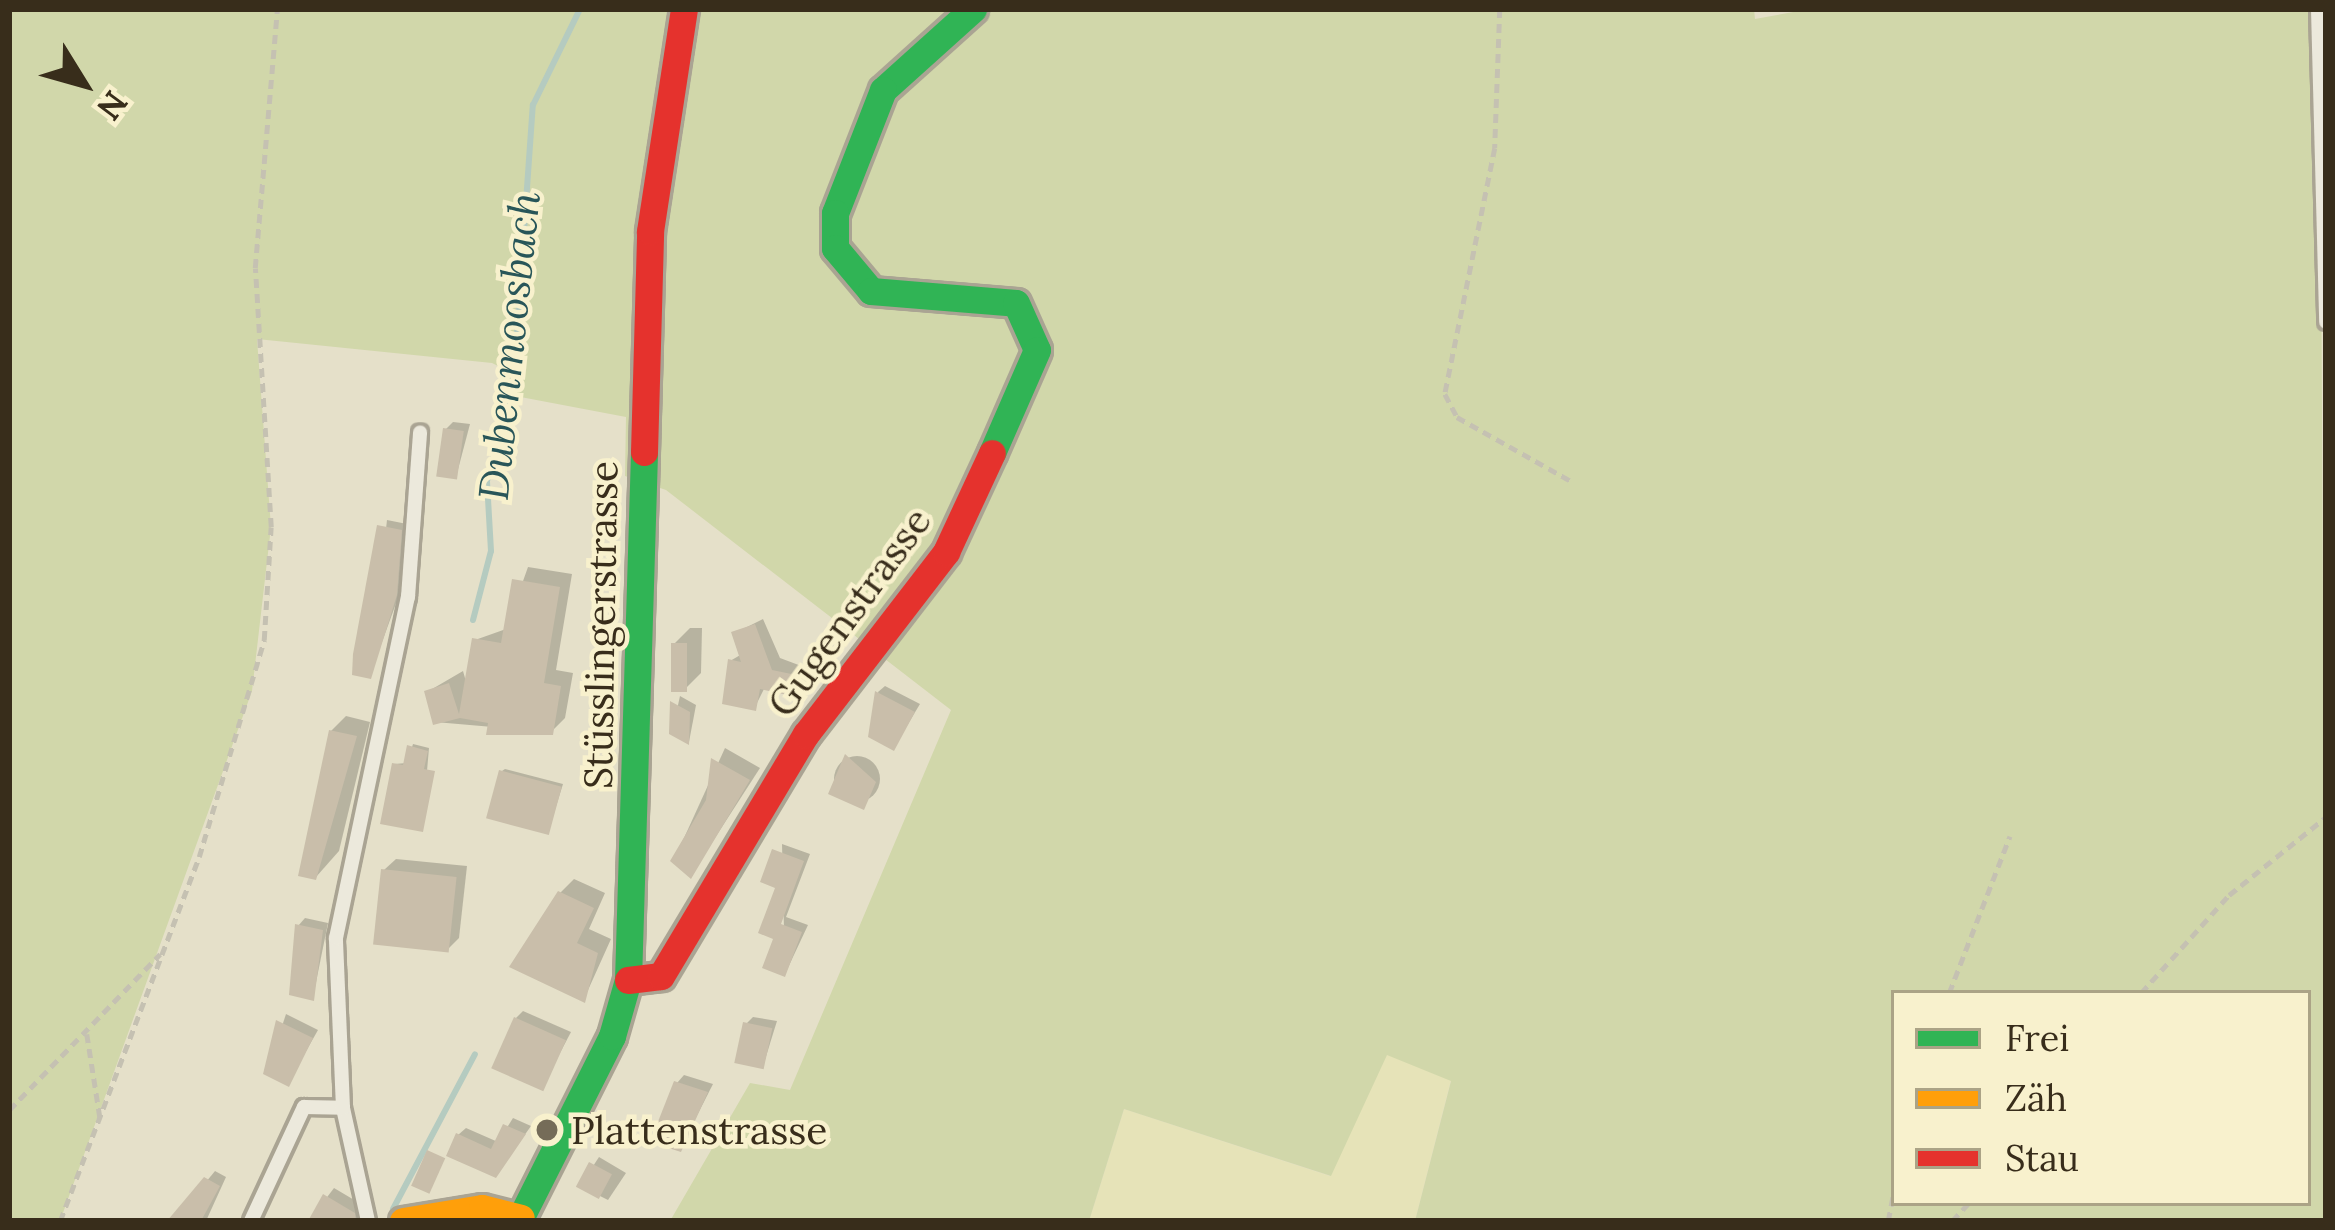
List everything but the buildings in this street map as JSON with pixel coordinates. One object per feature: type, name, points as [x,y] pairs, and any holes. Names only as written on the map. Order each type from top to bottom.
[{"type":"street","name":"Stüsslingerstrasse","points":[[520,1220],[612,1036],[628,980],[650,231],[684,9]]},
{"type":"street","name":"Gugenstrasse","points":[[628,980],[661,976],[806,734],[946,552],[1037,350],[1016,303],[871,291],[835,248],[864,123],[913,57],[973,9]]},
{"type":"street","points":[[404,1221],[482,1208],[520,1220]]},
{"type":"lane","points":[[2318,9],[2326,322]]},
{"type":"lane","points":[[368,1221],[344,1108],[340,901],[408,597],[420,432]]},
{"type":"lane","points":[[250,1221],[304,1107],[344,1108]]},
{"type":"path","points":[[60,1221],[164,950],[269,610],[255,268],[277,9]]},
{"type":"path","points":[[1500,9],[1496,148],[1445,394],[1457,417],[1573,482]]},
{"type":"path","points":[[2144,990],[2229,896],[2326,817]]},
{"type":"path","points":[[1950,990],[2011,836]]},
{"type":"path","points":[[9,1110],[164,950]]},
{"type":"path","points":[[86,1034],[101,1124]]},
{"type":"shaded area","points":[[1387,1054],[1451,1080],[1415,1221],[1089,1221],[1124,1109],[1330,1176]]},
{"type":"green space","points":[[9,9],[1754,9],[1755,19],[1810,9],[2320,9],[2326,1221],[1415,1221],[1451,1081],[1387,1055],[1331,1176],[1124,1109],[1089,1221],[670,1221],[750,1083],[790,1090],[951,710],[666,490],[625,476],[626,417],[510,395],[514,374],[492,363],[257,339],[271,527],[252,691],[60,1221],[9,1221]]},
{"type":"waterway","name":"Dubenmoosbach","points":[[473,620],[491,551],[487,481],[514,374],[533,105],[580,9]]},
{"type":"waterway","name":"Dubenmoosbach","points":[[393,1209],[475,1054]]},
{"type":"traffic: fast","points":[[973,9],[883,90],[835,213],[835,248],[871,291],[1016,303],[1037,350],[992,453]]},
{"type":"traffic: fast","points":[[519,1221],[612,1036],[628,980],[644,452]]},
{"type":"traffic: slow","points":[[403,1221],[482,1208],[521,1218]]},
{"type":"traffic: jam","points":[[644,452],[650,231],[684,9]]},
{"type":"traffic: jam","points":[[628,980],[661,976],[806,734],[946,552],[992,453]]},
{"type":"place","name":"Plattenstrasse","points":[[547,1130]]}]
